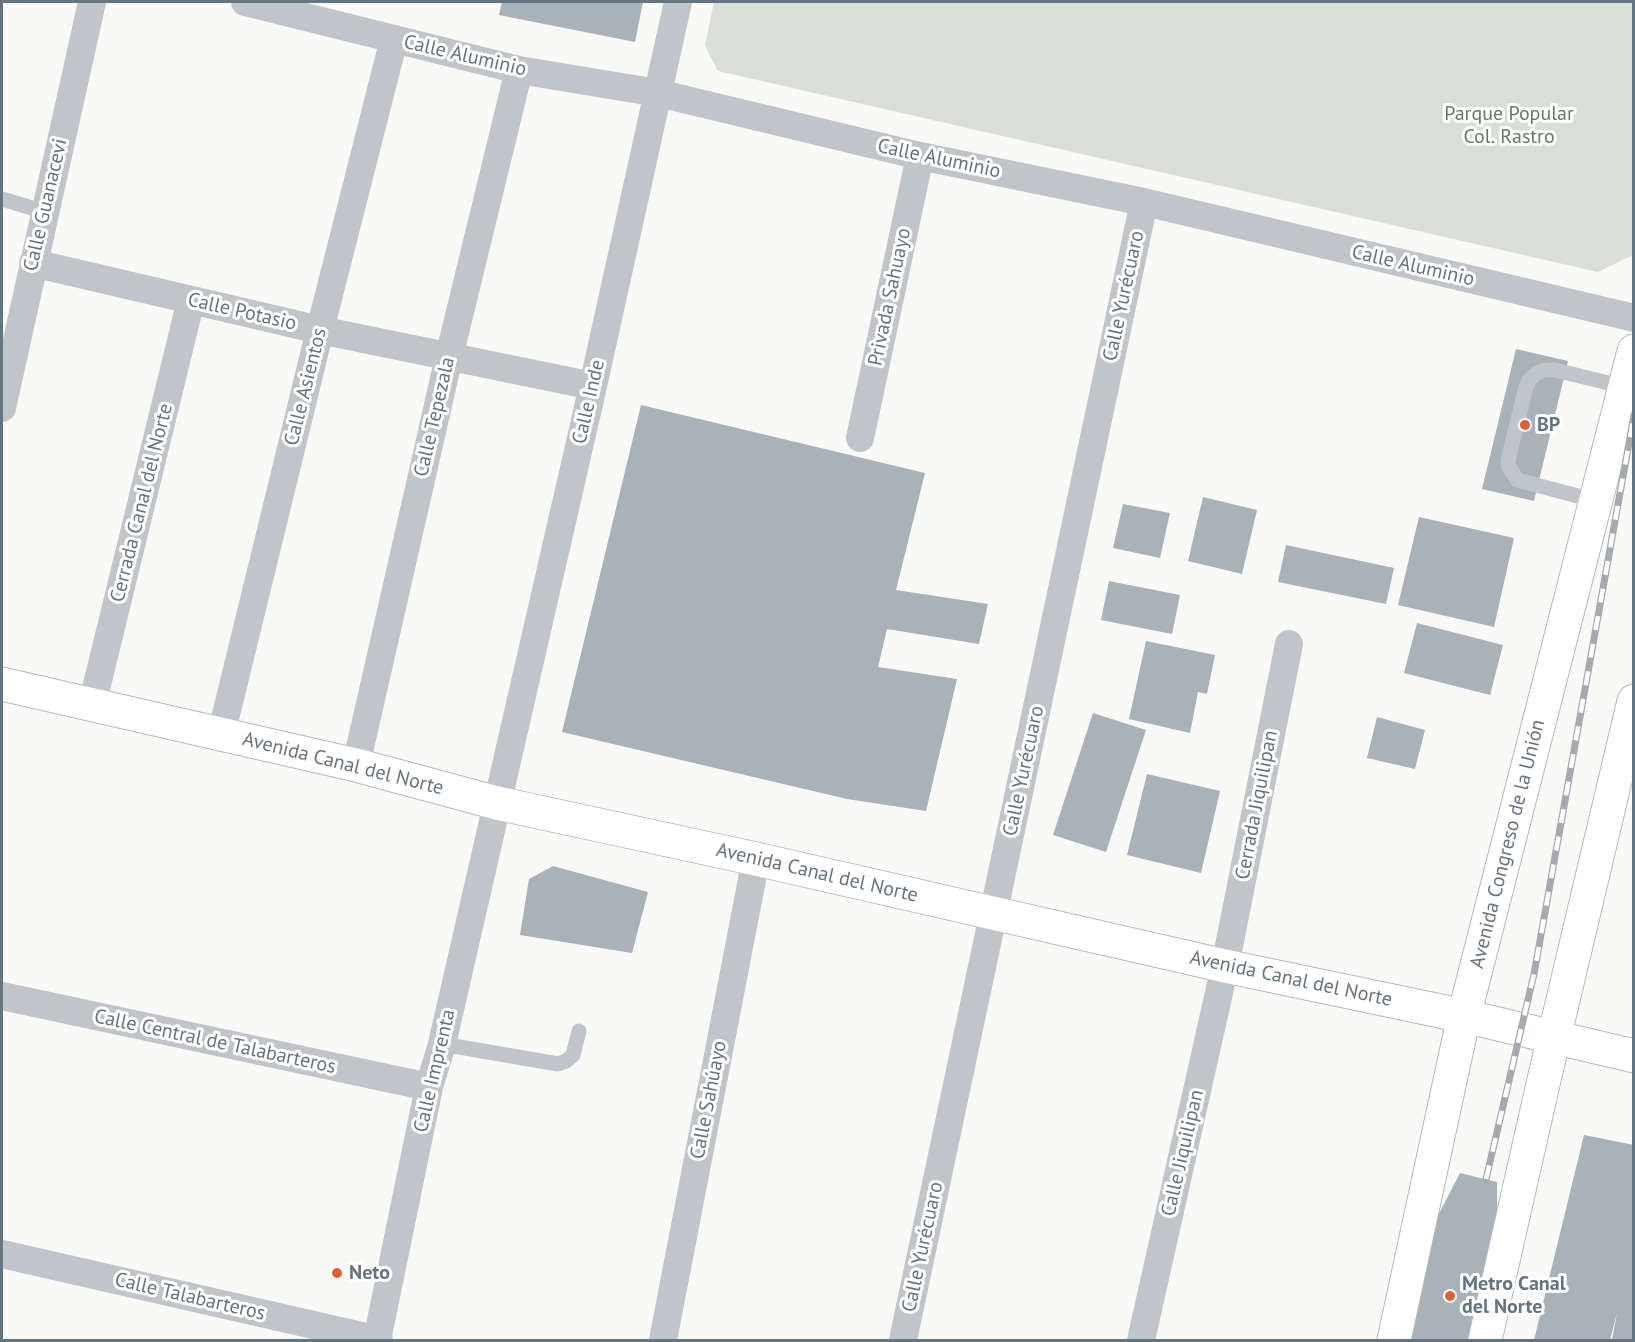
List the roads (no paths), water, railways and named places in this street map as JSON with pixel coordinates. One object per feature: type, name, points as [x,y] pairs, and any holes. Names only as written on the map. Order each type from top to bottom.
[{"type":"main road","name":"Avenida Congreso de la Unión","points":[[1394,1341],[1464,1016],[1634,351]]},
{"type":"main road","name":"Avenida Canal del Norte","points":[[2,684],[356,765],[497,803],[756,859],[1225,966],[1464,1016],[1634,1056]]},
{"type":"main road","points":[[1485,1341],[1634,701]]},
{"type":"street","name":"Calle Guanacevi","points":[[2,408],[92,2]]},
{"type":"street","name":"Calle Aluminio","points":[[245,2],[519,69],[658,93],[920,156],[1144,202],[1634,318]]},
{"type":"street","name":"Calle Inde","points":[[497,803],[678,2]]},
{"type":"street","name":"Calle Asientos","points":[[221,735],[394,39]]},
{"type":"street","name":"Calle Tepezala","points":[[356,765],[449,357],[519,69]]},
{"type":"street","name":"Privada Sahuayo","points":[[860,438],[920,156]]},
{"type":"street","name":"Calle Yurécuaro","points":[[903,1341],[1144,202]]},
{"type":"street","name":"Calle Potasio","points":[[33,263],[320,330],[593,386]]},
{"type":"street","name":"Cerrada Canal del Norte","points":[[92,705],[191,300]]},
{"type":"street","name":"Cerrada Jiquilipan","points":[[1225,966],[1289,644]]},
{"type":"street","name":"Calle Imprenta","points":[[378,1340],[429,1087],[442,1044],[497,803]]},
{"type":"street","name":"Calle Sahúayo","points":[[663,1341],[756,859]]},
{"type":"street","name":"Calle Jiquilipan","points":[[1141,1341],[1225,966]]},
{"type":"street","name":"Calle Central de Talabarteros","points":[[2,996],[429,1087]]},
{"type":"street","name":"Calle Talabarteros","points":[[2,1254],[378,1340]]},
{"type":"lane","points":[[2,199],[45,212]]},
{"type":"lane","points":[[1596,501],[1517,480],[1508,465],[1526,387],[1530,378],[1545,370],[1554,370],[1625,387]]},
{"type":"lane","points":[[442,1044],[558,1065],[573,1055],[579,1030]]},
{"type":"railway","points":[[1486,1179],[1534,974],[1634,415]]},
{"type":"place","name":"BP","points":[[1525,425]]},
{"type":"place","name":"Neto","points":[[337,1273]]},
{"type":"place","name":"Metro Canal del Norte","points":[[1450,1296]]},
{"type":"park label","name":"Parque Popular Col. Rastro","points":[[1509,126]]}]
